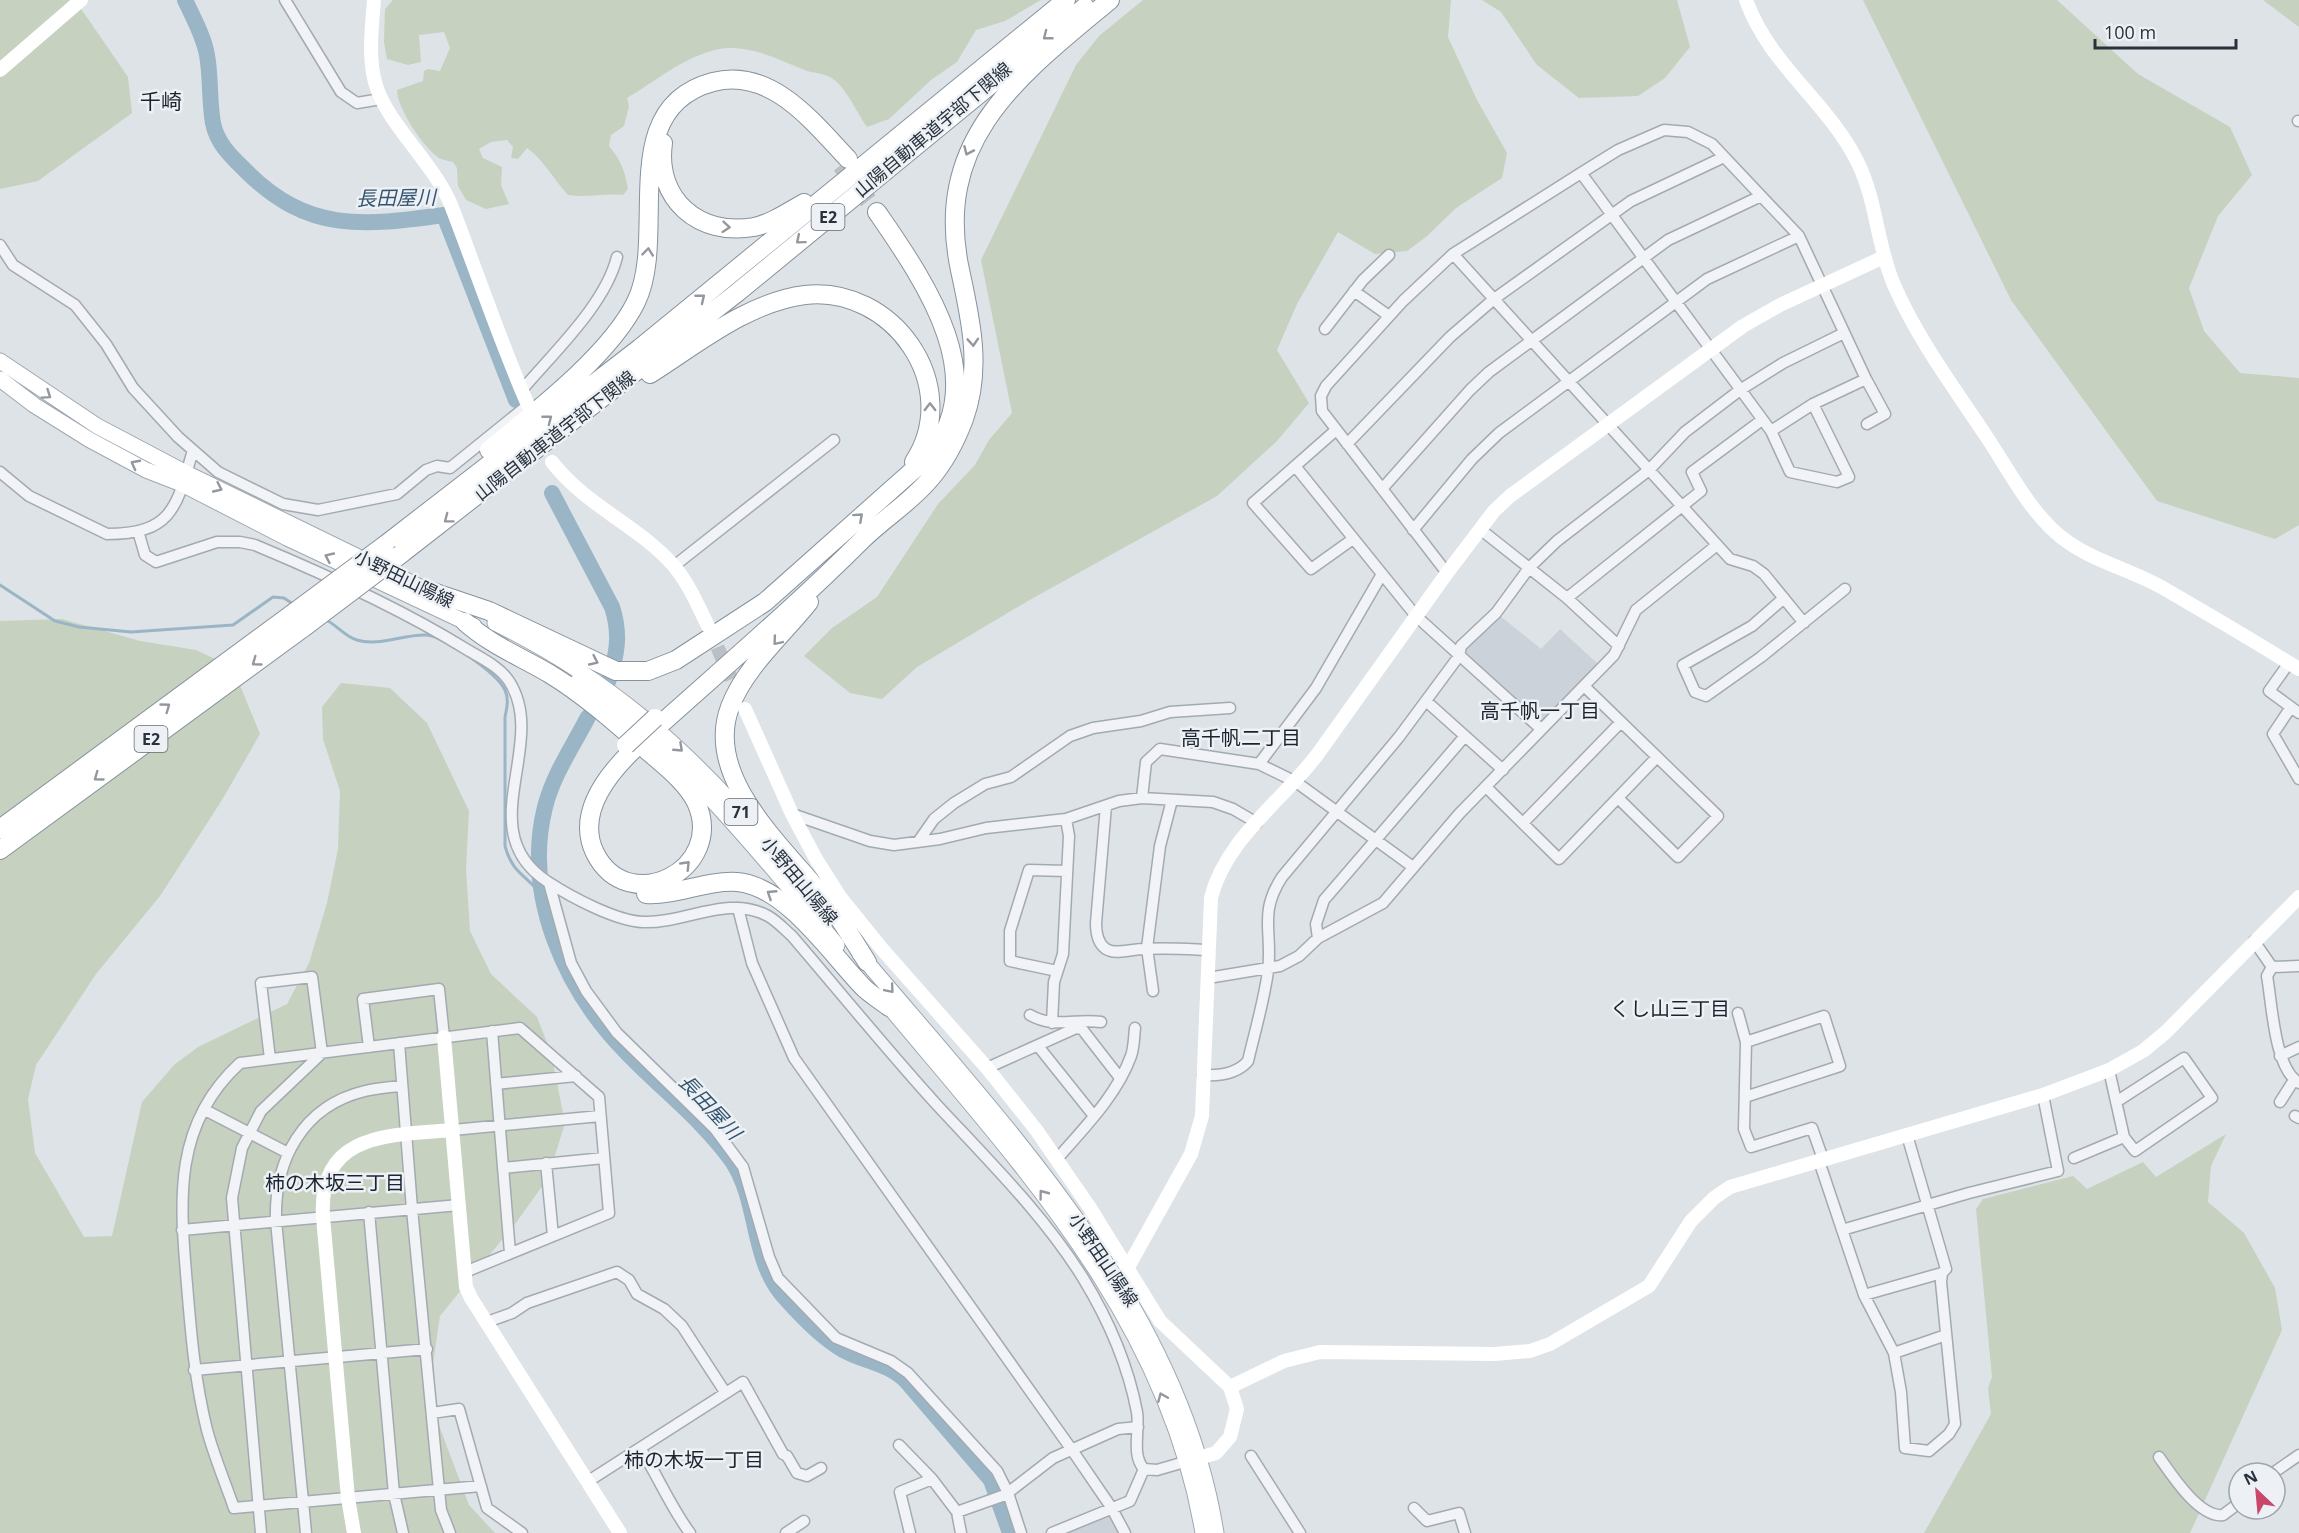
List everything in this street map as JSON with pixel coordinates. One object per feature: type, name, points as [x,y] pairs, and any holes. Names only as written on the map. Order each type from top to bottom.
[{"type":"highway","name":"山陽自動車道宇部下関線","points":[[0,850],[298,621],[345,573],[383,542],[640,348],[1066,0]]},
{"type":"highway","name":"山陽自動車道宇部下関線","points":[[0,829],[298,621],[401,554],[561,432],[738,292],[1094,0]]},
{"type":"highway","points":[[896,509],[930,480],[943,460],[964,419],[972,386],[974,359],[972,330],[954,232],[956,193],[963,161],[977,132],[999,102],[1110,0]]},
{"type":"highway","points":[[383,542],[574,376],[622,327],[637,299],[645,274],[650,236],[653,144],[663,119],[682,98],[694,90],[719,81],[747,81],[768,87],[791,103],[844,162],[778,103],[749,90],[721,88],[698,98],[677,114],[664,141],[661,158],[666,184],[684,211],[701,222],[720,228],[746,228],[783,215],[894,141]]},
{"type":"highway","points":[[424,589],[489,611],[598,664],[616,670],[636,672],[658,668],[687,653],[765,602],[927,458],[942,436],[952,402],[954,365],[948,336],[931,296],[881,209],[909,243],[953,326],[962,369],[962,401],[951,436],[928,475],[896,509],[825,578],[658,721]]},
{"type":"highway","points":[[561,432],[743,317],[792,298],[830,296],[861,303],[891,322],[913,348],[925,373],[930,393],[929,428],[923,447],[902,479]]},
{"type":"highway","points":[[816,555],[765,619],[629,748],[601,771],[583,804],[579,828],[581,841],[584,853],[597,872],[611,884],[638,893],[667,892],[724,882],[739,882],[761,888],[784,904],[865,989],[889,1006]]},
{"type":"highway","points":[[825,578],[741,686],[729,708],[725,727],[725,743],[733,776],[752,811],[830,905],[867,962]]},
{"type":"highway","points":[[465,622],[483,638],[577,692],[660,761],[691,793],[700,812],[701,831],[697,849],[683,869],[658,882],[636,883],[616,876],[598,858],[590,837],[591,810],[602,785],[629,748]]},
{"type":"main road","name":"小野田山陽線","points":[[0,361],[97,426],[287,538],[465,622],[575,681],[603,699],[670,756],[739,828],[889,1006],[1029,1175],[1096,1267],[1139,1343],[1193,1459],[1203,1533]]},
{"type":"main road","name":"小野田山陽線","points":[[0,379],[34,405],[90,440],[146,470],[184,479],[424,589],[549,651],[610,691],[678,746],[726,794],[910,1013],[1036,1166],[1110,1267],[1139,1314],[1164,1366],[1216,1533]]},
{"type":"street","points":[[0,69],[81,0]]},
{"type":"street","points":[[285,0],[341,92],[357,104],[381,99]]},
{"type":"street","points":[[0,244],[13,265],[75,305],[106,344],[133,388],[193,450],[218,472],[283,504],[318,510],[397,494],[426,470],[437,466],[450,468],[528,405],[443,187],[381,99],[372,66],[374,0]]},
{"type":"street","points":[[1746,0],[1764,38],[1777,58],[1851,149],[1872,198],[1884,257],[1893,285],[1924,343],[2031,505],[2047,524],[2076,547],[2162,587],[2294,666],[2270,691],[2295,710],[2272,734],[2299,779]]},
{"type":"street","points":[[1447,573],[1322,411],[1320,396],[1326,386],[1389,316],[1453,254],[1618,150],[1664,130],[1676,130],[1700,136],[1712,144],[1799,236],[1866,379],[1885,414],[1867,424]]},
{"type":"street","points":[[1347,444],[1450,338],[1494,299],[1611,213],[1631,201],[1724,157]]},
{"type":"street","points":[[1581,173],[1771,431],[1790,472],[1837,482],[1849,477],[1813,404]]},
{"type":"street","points":[[1382,489],[1470,390],[1532,341],[1668,240],[1761,196]]},
{"type":"street","points":[[1413,530],[1472,459],[1499,433],[1707,279],[1799,236]]},
{"type":"street","points":[[1453,254],[1730,559],[1753,566],[1764,574],[1804,623]]},
{"type":"street","points":[[1325,329],[1354,291],[1389,255]]},
{"type":"street","points":[[522,390],[598,297],[613,271],[617,257]]},
{"type":"street","points":[[1127,1269],[1191,1154],[1202,1116],[1211,898],[1215,883],[1230,852],[1296,782],[1447,573],[1480,529],[1510,496],[1711,349],[1780,305],[1884,257]]},
{"type":"street","points":[[1354,291],[1389,316]]},
{"type":"street","points":[[1203,1076],[1242,1069],[1248,1061],[1269,969],[1268,904],[1273,891],[1426,700],[1459,656],[1461,646],[1496,613],[1529,568],[1557,541],[1649,470],[1684,432],[1740,390],[1783,363],[1844,333]]},
{"type":"street","points":[[1771,431],[1813,404],[1866,379]]},
{"type":"street","points":[[1567,598],[1683,508],[1701,491],[1692,472],[1762,420]]},
{"type":"street","points":[[1336,430],[1253,503],[1311,570],[1353,539]]},
{"type":"street","points":[[674,566],[834,440]]},
{"type":"street","points":[[0,472],[29,495],[107,534],[138,531],[156,526],[168,516],[184,479],[193,450]]},
{"type":"street","points":[[552,462],[579,492],[650,544],[674,566],[708,626]]},
{"type":"street","points":[[1295,466],[1416,616],[1541,729]]},
{"type":"street","points":[[1480,529],[1567,598],[1618,646]]},
{"type":"street","points":[[138,531],[145,555],[156,562],[163,562],[217,542],[240,542],[255,545],[374,599],[450,639],[501,672],[514,691],[520,716],[511,827],[522,859],[532,871],[549,883],[608,913],[641,922],[676,920],[714,910],[738,908],[767,915],[792,936],[892,1055],[1056,1239],[1084,1280],[1114,1338],[1130,1381],[1138,1427],[1137,1455],[1144,1469]]},
{"type":"street","points":[[1208,978],[1269,969],[1299,956],[1318,938],[1383,903],[1486,787],[1614,655],[1636,610],[1717,545]]},
{"type":"street","points":[[1259,764],[1316,688],[1382,574]]},
{"type":"street","points":[[1784,598],[1752,626],[1683,665],[1695,692],[1706,696],[1845,590]]},
{"type":"street","points":[[1584,686],[1718,816],[1678,857],[1618,798]]},
{"type":"street","points":[[1426,700],[1503,770]]},
{"type":"street","points":[[918,843],[934,819],[954,803],[985,784],[1011,777],[1070,736],[1093,728],[1141,721],[1170,712],[1230,708]]},
{"type":"street","points":[[745,709],[792,814],[840,897],[987,1068],[1057,1159],[1160,1321],[1230,1386],[1237,1409],[1233,1430],[1216,1453],[1157,1470],[1144,1469]]},
{"type":"street","points":[[1523,823],[1621,722]]},
{"type":"street","points":[[1318,938],[1316,924],[1324,900],[1465,736]]},
{"type":"street","points":[[1142,798],[1146,762],[1160,749],[1259,764],[1296,782],[1413,867]]},
{"type":"street","points":[[1486,787],[1559,859],[1657,757]]},
{"type":"street","points":[[792,814],[870,841],[894,845],[918,843],[986,828],[1066,819],[1106,806],[1142,798],[1213,802],[1233,809],[1257,823]]},
{"type":"street","points":[[1153,991],[1147,948],[1160,846],[1172,800]]},
{"type":"street","points":[[1106,806],[1096,933],[1107,950],[1117,952],[1147,948],[1209,950]]},
{"type":"street","points":[[1052,1023],[1057,971],[1063,954],[1069,836],[1066,819]]},
{"type":"street","points":[[1057,971],[1011,961],[1010,931],[1029,870],[1067,871]]},
{"type":"street","points":[[549,883],[569,957],[586,991],[617,1033],[715,1129],[743,1167],[772,1267],[786,1289],[836,1338],[901,1367],[997,1471],[1003,1496],[1021,1533]]},
{"type":"street","points":[[1230,1386],[1284,1360],[1320,1352],[1495,1354],[1530,1351],[1550,1344],[1649,1286],[1691,1221],[1714,1198],[1730,1187],[2043,1095],[2109,1070],[2143,1051],[2166,1032],[2299,897]]},
{"type":"street","points":[[738,908],[752,963],[794,1058],[1072,1450],[1111,1507],[1125,1533]]},
{"type":"street","points":[[2254,941],[2272,967]]},
{"type":"street","points":[[2272,967],[2299,966]]},
{"type":"street","points":[[2272,967],[2267,976],[2280,1056],[2296,1081],[2280,1102]]},
{"type":"street","points":[[261,1533],[232,1225],[235,1171],[248,1133],[261,1111],[279,1092],[316,1062],[322,1053],[312,977],[261,983],[270,1059]]},
{"type":"street","points":[[369,1047],[363,999],[439,989],[465,1272],[471,1298],[620,1533]]},
{"type":"street","points":[[910,1013],[926,999]]},
{"type":"street","points":[[1738,1013],[1746,1042],[1744,1128],[1751,1147],[1812,1128],[1864,1295],[1894,1353],[1901,1392],[1905,1448],[1929,1451],[1948,1434],[1955,1424],[1942,1273]]},
{"type":"street","points":[[1030,1015],[1042,1022],[1052,1023],[1065,1024],[1088,1020],[1101,1022]]},
{"type":"street","points":[[1745,1097],[1840,1066],[1824,1016],[1746,1042]]},
{"type":"street","points":[[465,1272],[609,1213],[599,1097],[520,1028],[240,1063],[216,1090],[188,1152],[181,1200],[182,1230],[194,1370],[207,1432],[234,1508],[481,1486]]},
{"type":"street","points":[[987,1068],[1076,1028],[1082,1029],[1120,1078]]},
{"type":"street","points":[[1057,1159],[1094,1116],[1120,1078],[1132,1054],[1135,1028]]},
{"type":"street","points":[[492,1031],[510,1253]]},
{"type":"street","points":[[399,1043],[412,1209],[441,1510],[450,1533]]},
{"type":"street","points":[[1038,1046],[1094,1116]]},
{"type":"street","points":[[2280,1056],[2299,1047]]},
{"type":"street","points":[[2109,1070],[2116,1102],[2124,1137],[2135,1151],[2212,1098],[2184,1058],[2116,1102]]},
{"type":"street","points":[[496,1084],[576,1076]]},
{"type":"street","points":[[306,1533],[301,1502],[276,1221],[277,1182],[288,1153],[307,1126],[330,1106],[365,1091],[402,1086]]},
{"type":"street","points":[[1842,1230],[2058,1171],[2043,1095]]},
{"type":"street","points":[[205,1110],[288,1153]]},
{"type":"street","points":[[354,1533],[348,1498],[323,1217],[323,1190],[342,1156],[370,1139],[406,1133],[600,1116]]},
{"type":"street","points":[[1864,1295],[1942,1273],[1946,1269],[1907,1135]]},
{"type":"street","points":[[2074,1158],[2124,1137]]},
{"type":"street","points":[[503,1168],[604,1158]]},
{"type":"street","points":[[546,1163],[553,1236]]},
{"type":"street","points":[[182,1230],[459,1205]]},
{"type":"street","points":[[369,1212],[394,1494],[403,1533]]},
{"type":"street","points":[[487,1322],[512,1313],[527,1303],[617,1272],[628,1280],[637,1294],[664,1309],[682,1326],[725,1392]]},
{"type":"street","points":[[1894,1353],[1946,1335]]},
{"type":"street","points":[[194,1370],[427,1350]]},
{"type":"street","points":[[587,1482],[743,1382],[783,1454],[787,1456],[798,1473],[807,1476],[821,1468]]},
{"type":"street","points":[[432,1413],[459,1409],[487,1508],[522,1533]]},
{"type":"street","points":[[957,1512],[1003,1496],[1053,1458],[1118,1429],[1138,1427]]},
{"type":"street","points":[[899,1444],[932,1479],[957,1512],[961,1533]]},
{"type":"street","points":[[640,1448],[657,1474],[670,1505],[690,1533]]},
{"type":"street","points":[[1251,1456],[1300,1533]]},
{"type":"street","points":[[2159,1457],[2183,1491],[2211,1513],[2223,1515],[2227,1512]]},
{"type":"street","points":[[1053,1533],[1130,1501],[1144,1469]]},
{"type":"street","points":[[910,1533],[900,1492],[932,1479]]},
{"type":"street","points":[[1414,1508],[1427,1521],[1459,1513],[1465,1533]]},
{"type":"street","points":[[786,1533],[804,1521]]},
{"type":"shaded area","points":[[1499,615],[1541,649],[1560,629],[1599,665],[1544,720],[1538,720],[1465,653],[1465,647]]},
{"type":"shaded area","points":[[1117,1508],[1129,1533],[1065,1533]]},
{"type":"green space","points":[[0,0],[75,0],[128,77],[132,113],[38,181],[0,189]]},
{"type":"green space","points":[[393,0],[1041,0],[1005,21],[976,30],[957,62],[931,80],[889,119],[867,127],[843,89],[828,76],[807,71],[762,53],[739,48],[715,50],[691,58],[627,98],[629,106],[624,126],[611,135],[609,146],[619,161],[625,177],[628,189],[623,195],[568,195],[533,152],[527,148],[518,159],[511,158],[513,147],[507,140],[491,142],[479,149],[483,158],[502,167],[501,185],[509,204],[486,209],[466,200],[458,186],[457,168],[453,162],[439,158],[433,153],[412,127],[401,107],[397,90],[423,81],[424,71],[428,69],[440,71],[450,48],[444,32],[419,35],[421,62],[408,65],[387,59],[384,42],[385,9]]},
{"type":"green space","points":[[1143,0],[1451,0],[1448,37],[1477,100],[1507,153],[1502,178],[1456,208],[1427,236],[1407,251],[1375,254],[1338,232],[1297,304],[1277,350],[1309,403],[1277,441],[1217,496],[1026,602],[917,667],[882,699],[850,693],[804,656],[832,628],[877,597],[938,504],[975,465],[989,440],[1012,413],[981,260],[1076,65],[1099,36]]},
{"type":"green space","points":[[1482,0],[1677,0],[1690,47],[1665,78],[1638,96],[1579,98],[1537,65],[1501,12]]},
{"type":"green space","points":[[1863,0],[2057,0],[2138,74],[2230,127],[2252,175],[2218,216],[2189,288],[2204,331],[2240,373],[2299,378],[2299,525],[2275,539],[2157,501],[2011,300]]},
{"type":"green space","points":[[2263,0],[2299,0],[2299,27]]},
{"type":"green space","points":[[62,619],[140,641],[196,650],[224,663],[239,683],[260,734],[222,800],[160,896],[96,974],[36,1065],[28,1099],[35,1153],[84,1237],[112,1236],[142,1102],[174,1065],[198,1047],[287,1004],[309,963],[327,903],[338,849],[340,791],[323,739],[322,707],[341,683],[390,688],[427,723],[469,811],[466,869],[470,931],[491,974],[537,1017],[551,1053],[565,1123],[548,1178],[518,1220],[440,1316],[433,1363],[432,1407],[469,1505],[495,1533],[0,1533],[0,621]]},
{"type":"green space","points":[[2226,1134],[2211,1166],[2208,1202],[2244,1233],[2275,1288],[2282,1330],[2190,1533],[1924,1533],[1991,1414],[1988,1388],[1992,1377],[1976,1209],[1983,1199],[2073,1176],[2087,1189],[2143,1162],[2156,1177]]},
{"type":"waterway","name":"長田屋川","points":[[185,0],[206,48],[213,123],[226,150],[269,191],[292,206],[315,215],[362,222],[444,215],[516,400]]},
{"type":"waterway","name":"長田屋川","points":[[552,493],[612,607],[615,617],[617,645],[608,682]]},
{"type":"waterway","points":[[0,585],[55,621],[79,627],[131,632],[233,625],[273,597],[284,598],[293,604]]},
{"type":"waterway","points":[[326,620],[349,636],[365,642],[418,635],[434,637],[469,656],[500,683],[505,690],[507,700],[505,846],[511,862],[541,894]]},
{"type":"waterway","name":"長田屋川","points":[[588,717],[553,784],[545,807],[540,840],[540,873],[545,906],[554,938],[567,969],[603,1026],[638,1065],[708,1131],[732,1161],[741,1177],[760,1250],[774,1284],[827,1340],[851,1354],[892,1371],[907,1382],[991,1480],[1010,1533]]},
{"type":"tunnel","points":[[841,165],[877,212]]},
{"type":"tunnel","points":[[709,628],[740,699]]},
{"type":"district","name":"千崎","points":[[161,102]]},
{"type":"district","name":"高千帆一丁目","points":[[1540,711]]},
{"type":"district","name":"高千帆二丁目","points":[[1241,738]]},
{"type":"district","name":"くし山三丁目","points":[[1670,1009]]},
{"type":"district","name":"柿の木坂三丁目","points":[[335,1183]]},
{"type":"district","name":"柿の木坂一丁目","points":[[694,1460]]}]
